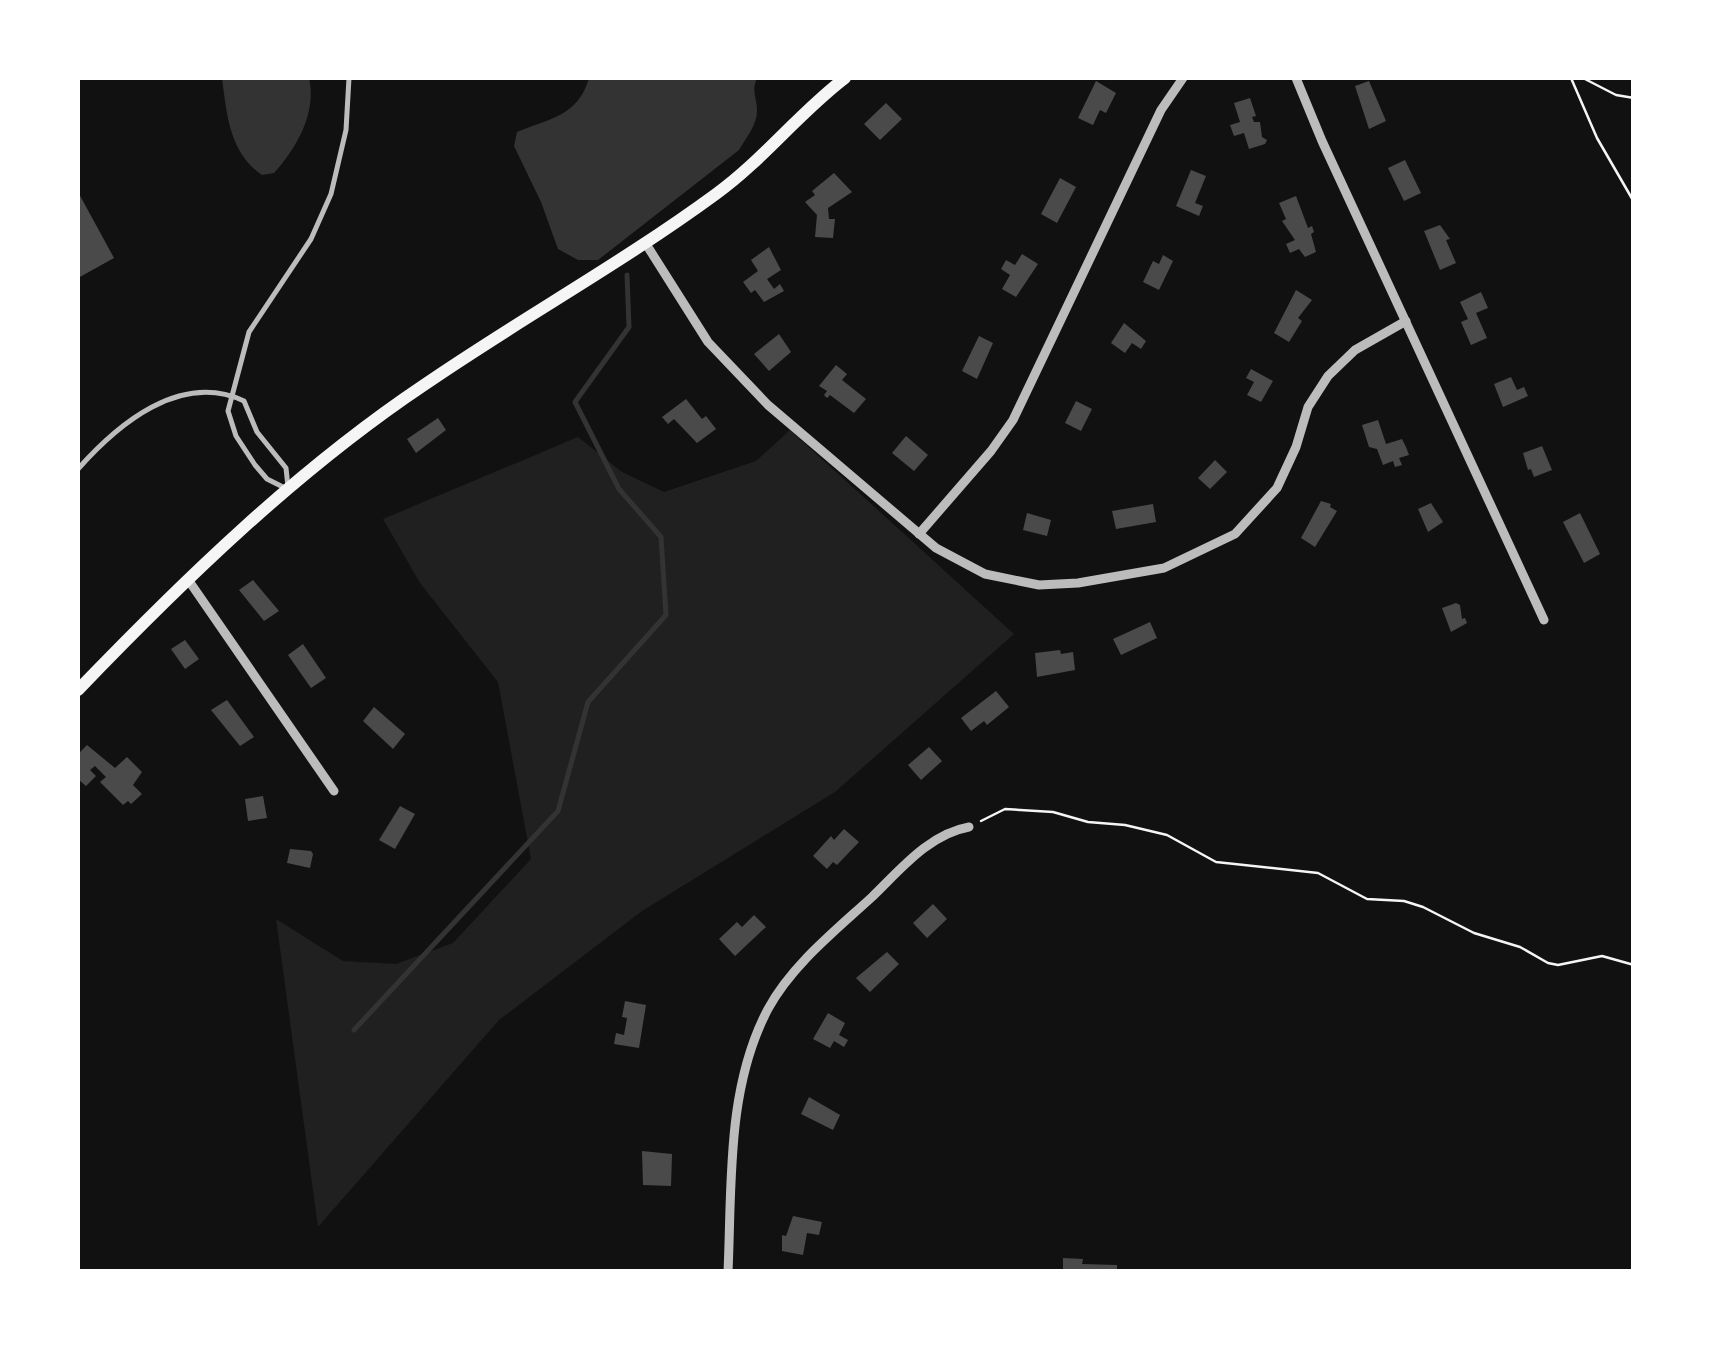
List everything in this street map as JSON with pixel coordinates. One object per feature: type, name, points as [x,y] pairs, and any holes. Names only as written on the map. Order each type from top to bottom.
[{"type":"main road","points":[[78,690],[288,490],[342,446],[424,385],[646,244],[721,191],[845,78]]},
{"type":"street","points":[[919,534],[1014,420],[1161,110],[1183,78]]},
{"type":"street","points":[[1296,78],[1544,620]]},
{"type":"street","points":[[646,244],[682,306],[722,360],[768,405],[919,534],[968,567],[1002,579],[1039,584],[1078,583],[1164,568],[1234,534],[1264,506],[1289,466],[1317,390],[1345,358],[1406,321]]},
{"type":"street","points":[[190,581],[334,791]]},
{"type":"street","points":[[728,1272],[740,1092],[752,1046],[769,1008],[818,947],[918,854],[952,830],[970,827]]},
{"type":"lane","points":[[288,490],[267,479],[236,436],[228,411],[249,332],[311,239],[331,194],[346,130],[348,78]]},
{"type":"lane","points":[[78,468],[118,428],[148,408],[202,394],[234,396],[244,401],[257,432],[286,468],[288,490]]},
{"type":"path","points":[[1572,78],[1598,138],[1634,202]]},
{"type":"path","points":[[1583,78],[1616,96],[1634,98]]},
{"type":"path","points":[[970,827],[1004,809],[1053,812],[1088,822],[1126,825],[1168,835],[1216,862],[1318,873],[1366,899],[1404,901],[1474,933],[1520,947],[1548,963],[1558,965],[1602,956],[1634,965]]},
{"type":"shaded area","points":[[222,78],[309,78],[308,116],[274,173],[262,175],[236,144]]},
{"type":"shaded area","points":[[589,78],[757,78],[757,116],[739,150],[598,260],[578,260],[558,249],[514,146],[517,132],[570,108]]},
{"type":"shaded area","points":[[790,430],[1014,634],[835,792],[642,911],[499,1020],[318,1227],[276,919],[343,961],[396,964],[453,943],[531,859],[498,682],[420,583],[383,519],[578,437],[622,472],[664,492],[756,461]]},
{"type":"building","points":[[1096,81],[1116,93],[1106,113],[1100,110],[1093,125],[1078,118]]},
{"type":"building","points":[[1369,81],[1386,121],[1369,129],[1355,86]]},
{"type":"building","points":[[1250,98],[1254,122],[1260,122],[1262,137],[1267,140],[1249,149],[1244,133],[1234,136],[1230,125],[1240,122],[1234,103]]},
{"type":"building","points":[[886,103],[902,119],[880,140],[864,124]]},
{"type":"building","points":[[1405,160],[1421,193],[1404,201],[1388,168]]},
{"type":"building","points":[[1191,170],[1206,176],[1195,203],[1203,206],[1199,216],[1176,206]]},
{"type":"building","points":[[834,173],[852,192],[828,208],[829,219],[835,219],[833,238],[815,237],[817,215],[805,202]]},
{"type":"building","points":[[1060,178],[1076,187],[1057,223],[1041,214]]},
{"type":"building","points":[[78,192],[114,258],[78,278]]},
{"type":"building","points":[[1296,196],[1308,228],[1312,226],[1314,232],[1311,234],[1316,252],[1305,257],[1299,249],[1290,253],[1286,244],[1295,240],[1282,221],[1286,219],[1279,203]]},
{"type":"building","points":[[1440,225],[1450,239],[1446,240],[1456,263],[1440,270],[1424,231]]},
{"type":"building","points":[[769,247],[781,270],[767,279],[774,289],[780,284],[784,291],[764,302],[743,282],[758,271],[751,260]]},
{"type":"building","points":[[1022,254],[1038,264],[1016,297],[1002,289],[1010,275],[1001,269],[1006,260],[1015,265]]},
{"type":"building","points":[[1163,255],[1173,261],[1159,290],[1143,282],[1153,261],[1159,264]]},
{"type":"building","points":[[1296,290],[1312,300],[1298,318],[1302,321],[1289,342],[1274,333]]},
{"type":"building","points":[[1481,292],[1488,308],[1476,313],[1487,338],[1471,345],[1461,322],[1468,319],[1460,302]]},
{"type":"building","points":[[1124,323],[1146,341],[1141,349],[1132,343],[1125,353],[1111,343]]},
{"type":"building","points":[[779,334],[791,352],[769,371],[754,354]]},
{"type":"building","points":[[979,336],[993,343],[977,379],[962,371]]},
{"type":"building","points":[[836,365],[847,374],[842,380],[866,399],[854,413],[830,395],[827,398],[827,391],[819,386]]},
{"type":"building","points":[[1251,369],[1273,381],[1261,402],[1247,395],[1254,382],[1246,378]]},
{"type":"building","points":[[1511,377],[1517,390],[1524,387],[1528,396],[1503,407],[1494,384]]},
{"type":"building","points":[[686,399],[716,429],[697,443],[674,419],[668,424],[662,417]]},
{"type":"building","points":[[1076,401],[1092,409],[1081,431],[1065,423]]},
{"type":"building","points":[[438,418],[446,430],[416,453],[407,439]]},
{"type":"building","points":[[1378,420],[1386,444],[1402,439],[1409,455],[1399,458],[1402,465],[1395,467],[1393,461],[1383,465],[1377,449],[1369,447],[1362,425]]},
{"type":"building","points":[[906,436],[928,455],[914,471],[892,453]]},
{"type":"building","points":[[1542,446],[1552,470],[1534,477],[1523,453]]},
{"type":"building","points":[[1215,460],[1227,472],[1210,489],[1198,478]]},
{"type":"building","points":[[1321,501],[1337,511],[1315,547],[1301,538]]},
{"type":"building","points":[[1431,503],[1443,522],[1428,532],[1418,509]]},
{"type":"building","points":[[1153,504],[1156,522],[1116,529],[1112,511]]},
{"type":"building","points":[[1027,513],[1051,520],[1047,536],[1023,530]]},
{"type":"building","points":[[1580,513],[1600,554],[1584,563],[1563,522]]},
{"type":"building","points":[[253,580],[279,611],[264,621],[239,590]]},
{"type":"building","points":[[1456,603],[1467,623],[1451,632],[1442,608]]},
{"type":"building","points":[[1150,622],[1157,638],[1121,655],[1113,639]]},
{"type":"building","points":[[185,640],[199,659],[185,669],[171,649]]},
{"type":"building","points":[[303,644],[326,678],[311,688],[288,655]]},
{"type":"building","points":[[1060,650],[1061,654],[1073,652],[1075,670],[1037,677],[1035,653]]},
{"type":"building","points":[[996,691],[1009,707],[987,725],[984,721],[971,731],[961,718]]},
{"type":"building","points":[[227,700],[254,737],[240,746],[211,710]]},
{"type":"building","points":[[374,707],[405,734],[393,749],[363,721]]},
{"type":"building","points":[[87,745],[115,768],[127,757],[142,772],[133,785],[142,794],[131,804],[128,801],[123,805],[100,782],[106,777],[95,766],[90,770],[96,776],[86,786],[79,780],[78,754]]},
{"type":"building","points":[[929,747],[942,761],[921,780],[908,765]]},
{"type":"building","points":[[263,796],[267,818],[248,821],[245,799]]},
{"type":"building","points":[[400,806],[415,814],[395,849],[379,840]]},
{"type":"building","points":[[844,829],[859,842],[837,865],[833,862],[827,869],[813,856],[831,836],[834,840]]},
{"type":"building","points":[[290,849],[311,851],[310,868],[287,863]]},
{"type":"building","points":[[933,904],[947,919],[927,938],[913,923]]},
{"type":"building","points":[[754,915],[766,927],[735,956],[719,939],[737,922],[742,927]]},
{"type":"building","points":[[887,952],[899,964],[870,992],[856,978]]},
{"type":"building","points":[[625,1001],[646,1005],[639,1048],[614,1044],[616,1033],[624,1035]]},
{"type":"building","points":[[828,1013],[845,1023],[839,1035],[848,1040],[844,1047],[834,1041],[830,1048],[813,1039]]},
{"type":"building","points":[[809,1097],[840,1115],[833,1130],[801,1114]]},
{"type":"building","points":[[642,1151],[672,1154],[671,1186],[643,1185]]},
{"type":"building","points":[[793,1216],[822,1222],[819,1235],[807,1233],[803,1255],[782,1251],[782,1235],[786,1236]]},
{"type":"building","points":[[1063,1258],[1083,1259],[1082,1264],[1117,1265],[1117,1272],[1063,1272]]},
{"type":"waterway","points":[[354,1030],[558,811],[588,702],[666,615],[661,537],[619,489],[575,402],[629,327],[627,275]]}]
